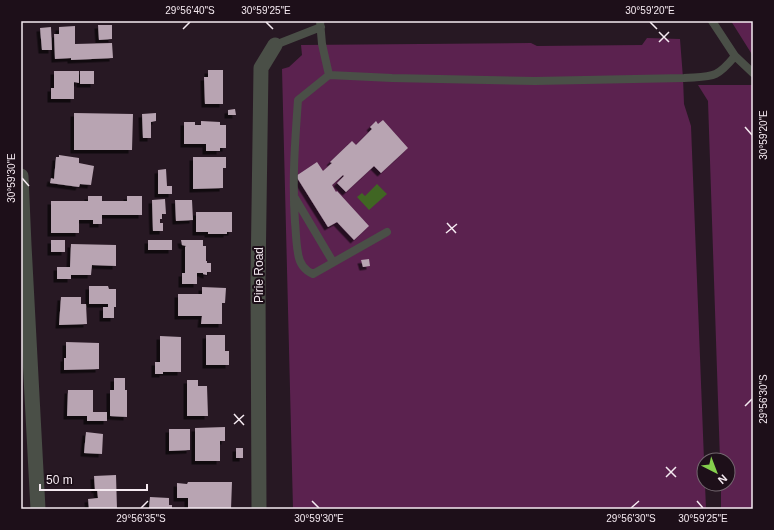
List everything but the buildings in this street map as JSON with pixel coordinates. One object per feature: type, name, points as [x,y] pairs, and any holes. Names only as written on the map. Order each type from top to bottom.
[{"type":"street","name":"Pirie Road","points":[[259,509],[258,280],[260,68],[275,45]]},
{"type":"street","points":[[21,176],[38,509]]},
{"type":"lane","points":[[712,21],[735,56],[753,73]]},
{"type":"lane","points":[[275,45],[321,24],[322,44],[329,75]]},
{"type":"lane","points":[[387,232],[313,274],[304,268],[298,254],[293,162],[298,100],[329,75],[535,81],[688,78],[707,77],[717,74],[725,68],[735,56]]},
{"type":"lane","points":[[294,196],[333,262]]},
{"type":"shaded area","points":[[731,21],[753,21],[753,56]]},
{"type":"shaded area","points":[[647,38],[680,39],[684,104],[691,126],[704,452],[696,452],[696,492],[705,492],[706,509],[293,509],[282,69],[289,67],[302,55],[301,45],[531,43],[537,46],[642,45]]},
{"type":"shaded area","points":[[698,85],[753,85],[753,509],[721,509],[721,492],[736,492],[736,452],[720,452],[708,101]]},
{"type":"shaded area","points":[[377,184],[387,194],[369,210],[357,197],[362,193],[365,196]]}]
